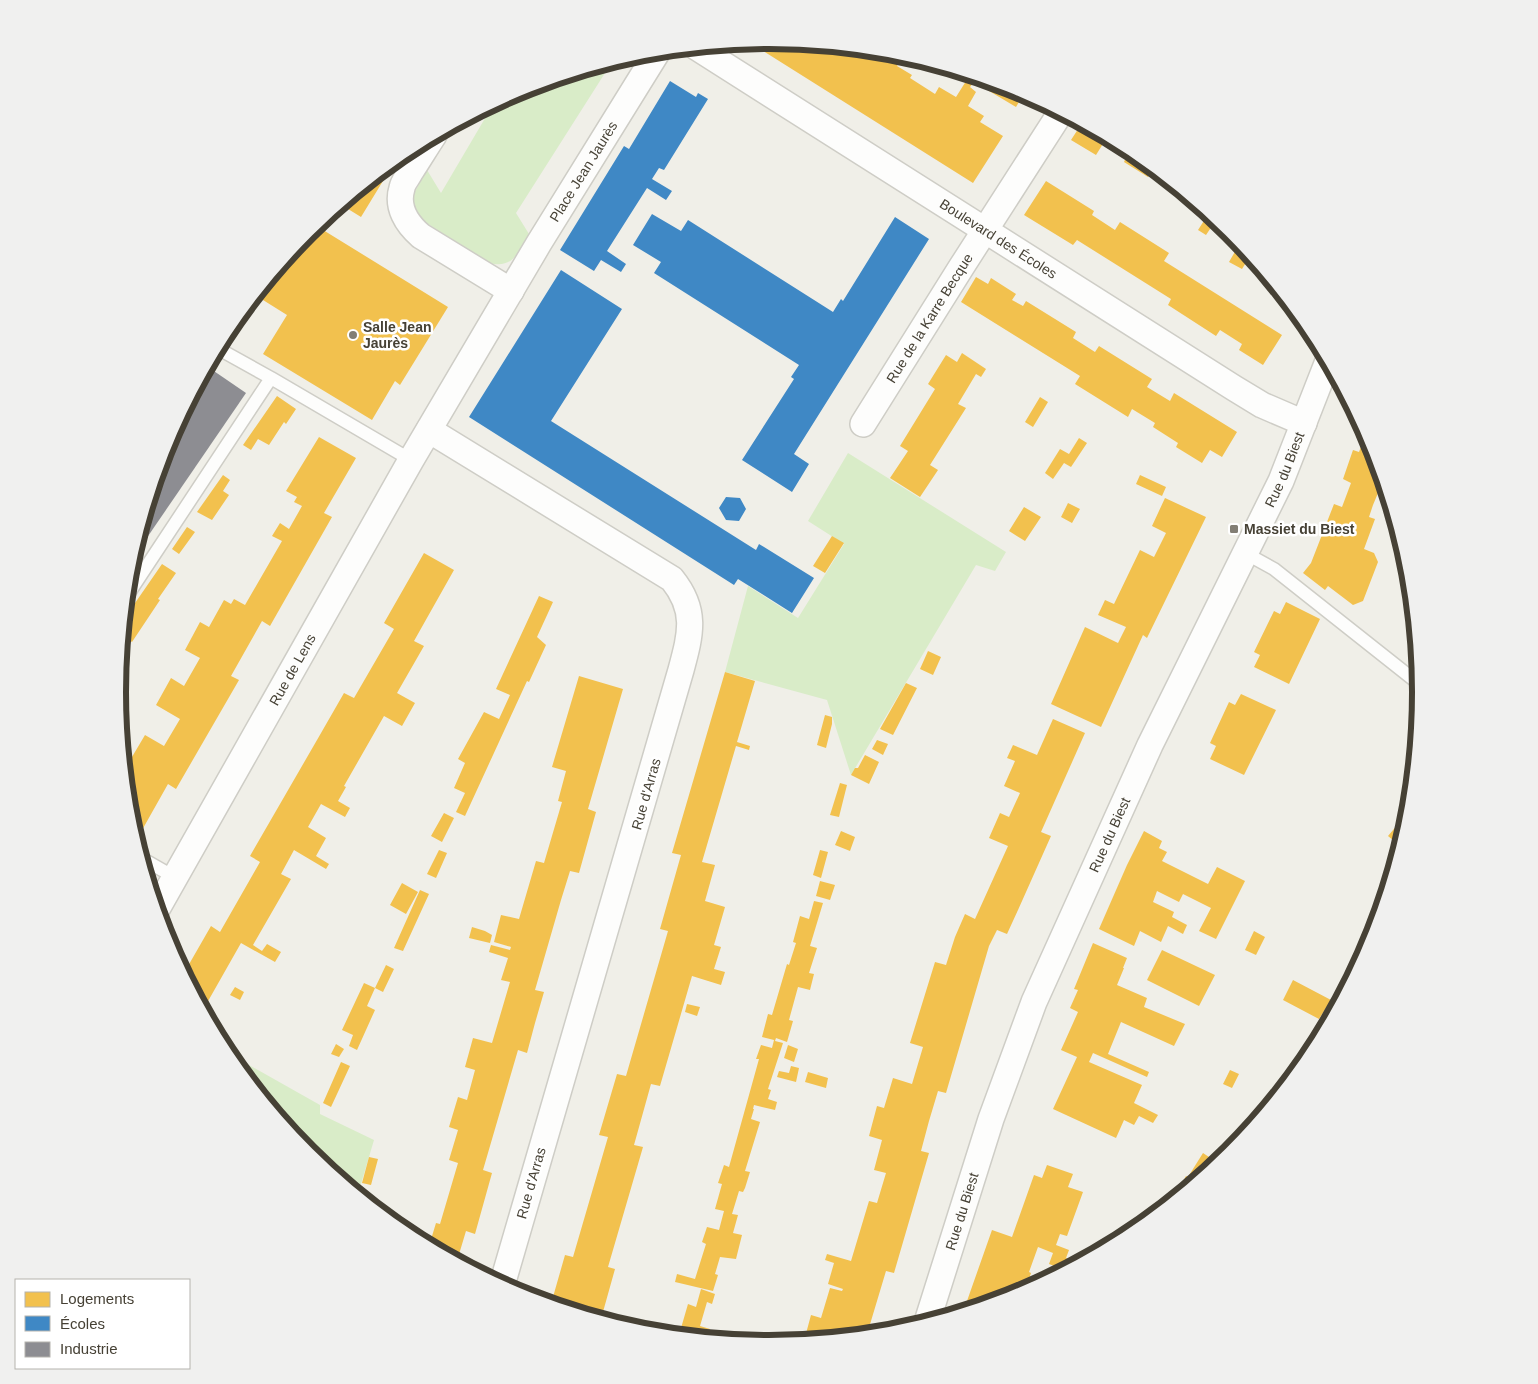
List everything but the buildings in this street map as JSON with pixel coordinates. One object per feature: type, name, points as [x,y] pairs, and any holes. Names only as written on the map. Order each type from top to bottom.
[{"type":"street","name":"Boulevard des Écoles","points":[[704,52],[985,232],[1262,405],[1304,423]]},
{"type":"street","name":"Place Jean Jaurès","points":[[429,430],[539,243],[653,60]]},
{"type":"street","name":"Rue de la Karre Becque","points":[[863,424],[1058,117]]},
{"type":"street","points":[[426,148],[402,186],[400,199],[406,219],[420,236],[511,291]]},
{"type":"street","name":"Rue du Biest","points":[[929,1314],[991,1119],[1034,1002],[1150,745],[1281,480],[1325,369]]},
{"type":"street","name":"Rue de Lens","points":[[161,902],[429,430]]},
{"type":"street","name":"Rue d'Arras","points":[[429,430],[672,579],[686,599],[690,623],[686,653],[504,1278]]},
{"type":"lane","points":[[224,352],[411,460]]},
{"type":"lane","points":[[135,582],[271,378]]},
{"type":"lane","points":[[1245,553],[1274,569],[1412,678]]},
{"type":"lane","points":[[149,863],[176,878]]},
{"type":"green space","points":[[607,70],[516,213],[529,234],[518,253],[510,261],[504,264],[489,263],[417,217],[411,203],[413,195],[427,170],[441,193],[488,113],[562,83]]},
{"type":"green space","points":[[848,453],[1006,552],[995,571],[976,565],[851,775],[827,700],[725,672],[748,586],[798,618],[844,544],[808,521]]},
{"type":"green space","points":[[243,1062],[320,1105],[320,1114],[374,1140],[360,1188],[314,1147],[285,1116]]},
{"type":"place","name":"Salle Jean Jaurès","points":[[353,335]]},
{"type":"place","name":"Massiet du Biest","points":[[1234,529]]}]
